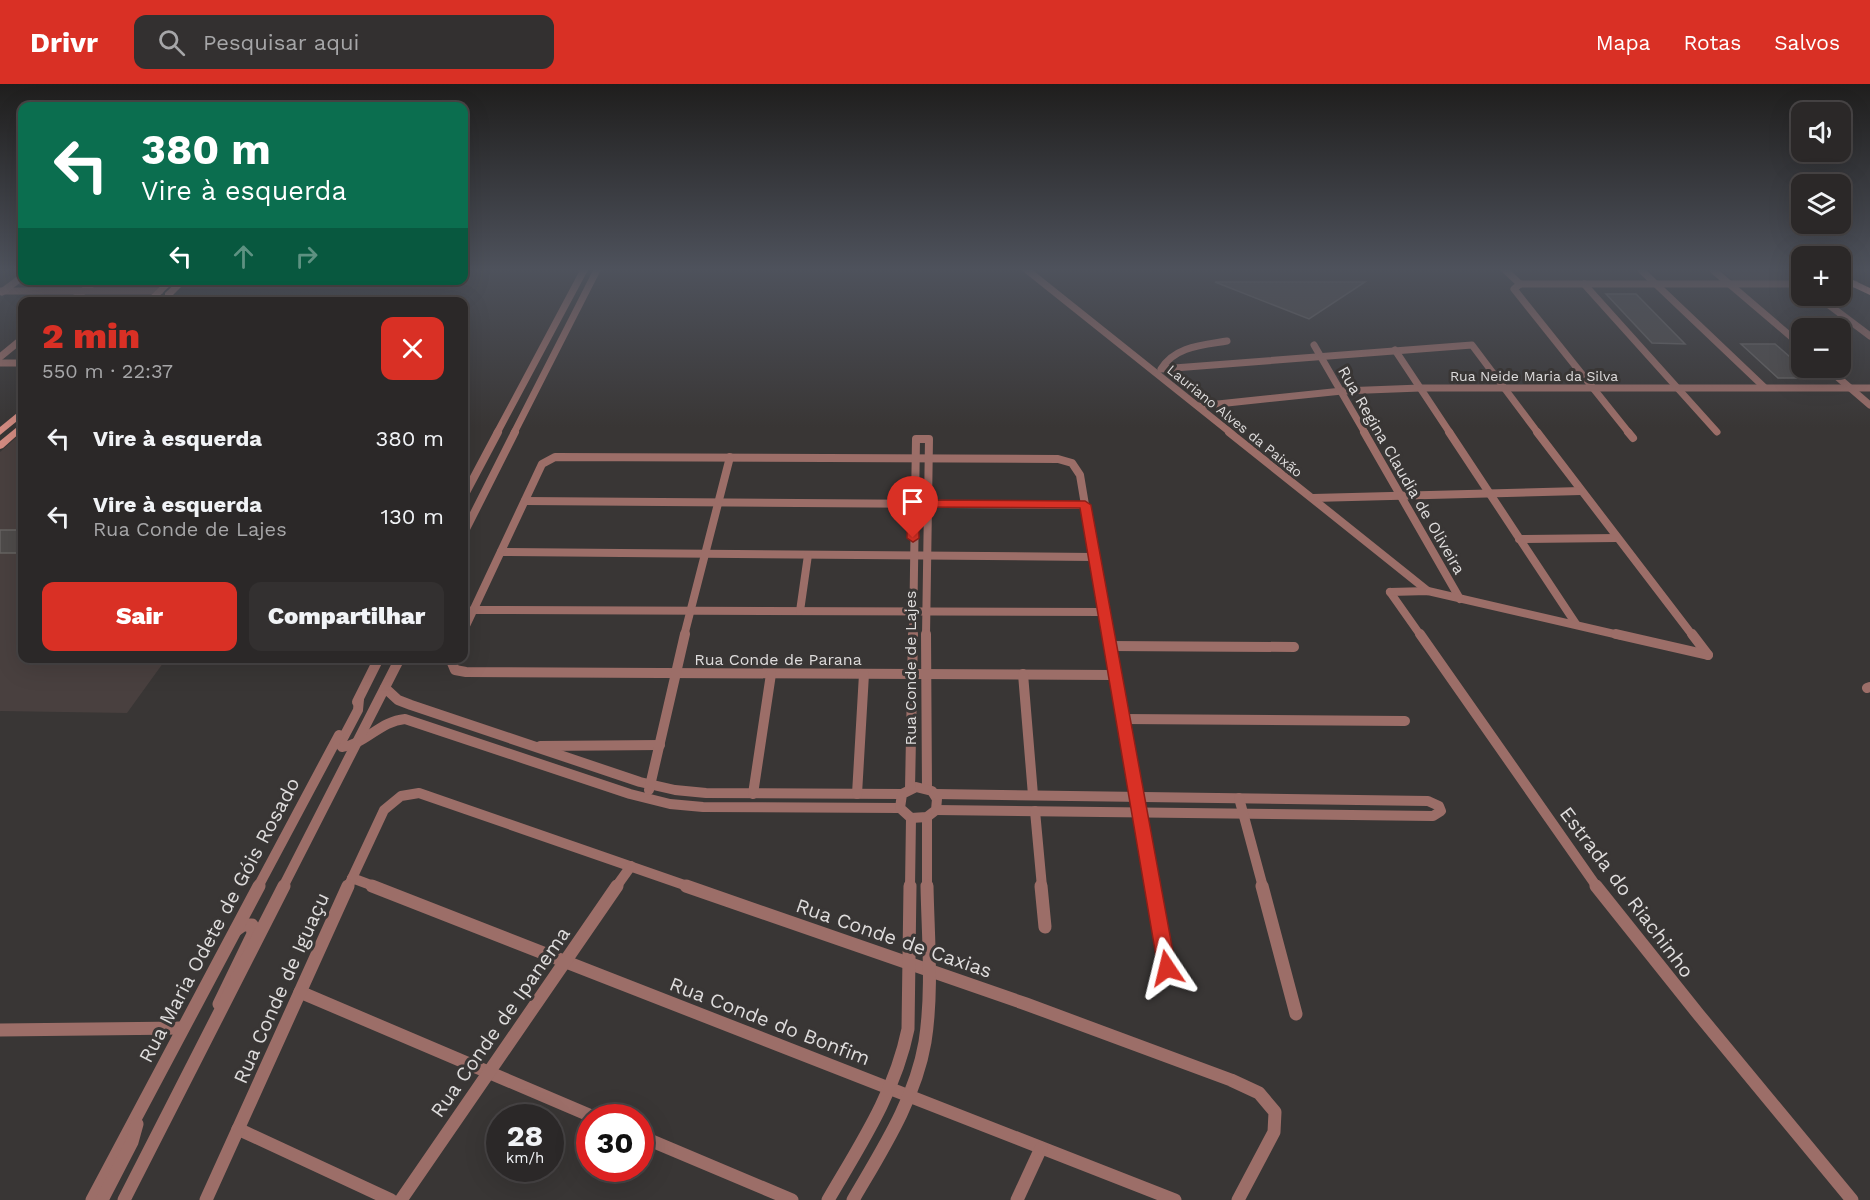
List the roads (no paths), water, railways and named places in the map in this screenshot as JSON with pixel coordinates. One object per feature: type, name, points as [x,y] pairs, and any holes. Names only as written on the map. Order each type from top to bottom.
[{"type":"main road","points":[[0,432],[18,416]]},
{"type":"main road","points":[[0,446],[18,430]]},
{"type":"street","points":[[468,488],[557,322]]},
{"type":"street","points":[[468,525],[569,322]]},
{"type":"street","name":"Lauriano Alves da Paixão","points":[[1092,322],[1428,591]]},
{"type":"street","points":[[1543,322],[1633,438]]},
{"type":"street","points":[[1618,322],[1718,432]]},
{"type":"street","points":[[1695,322],[1764,387]]},
{"type":"street","points":[[1774,322],[1791,337]]},
{"type":"street","points":[[1852,322],[1870,336]]},
{"type":"street","points":[[1227,341],[1173,354],[1164,361],[1161,369],[1472,345],[1708,655],[1428,591]]},
{"type":"street","points":[[0,357],[18,342]]},
{"type":"street","name":"Rua Regina Claudia de Oliveira","points":[[1314,345],[1460,598]]},
{"type":"street","points":[[1395,350],[1576,624]]},
{"type":"street","points":[[0,363],[18,363]]},
{"type":"street","points":[[1839,378],[1870,405]]},
{"type":"street","name":"Rua Neide Maria da Silva","points":[[1199,406],[1342,391],[1420,388],[1503,386],[1679,389],[1870,388]]},
{"type":"street","name":"Rua Conde de Lajes","points":[[906,792],[916,439],[929,439],[926,612],[931,792]]},
{"type":"street","points":[[468,621],[542,464],[555,457],[915,457],[1068,461],[1079,468],[1102,612],[1167,968]]},
{"type":"street","points":[[646,798],[651,785],[690,611],[730,457]]},
{"type":"street","points":[[1313,498],[1581,491]]},
{"type":"street","points":[[525,501],[1085,505]]},
{"type":"street","points":[[1519,539],[1617,538]]},
{"type":"street","points":[[501,552],[1093,557]]},
{"type":"street","points":[[800,611],[808,555]]},
{"type":"street","name":"Estrada do Riachinho","points":[[1428,591],[1390,592],[1598,887],[1691,1006],[1852,1200]]},
{"type":"street","points":[[473,610],[1102,612]]},
{"type":"street","points":[[1109,646],[1294,647]]},
{"type":"street","name":"Rua Maria Odete de Góis Rosado","points":[[92,1200],[359,699],[376,663]]},
{"type":"street","points":[[124,1200],[398,663]]},
{"type":"street","name":"Rua Conde de Parana","points":[[451,663],[455,670],[466,672],[1114,675]]},
{"type":"street","points":[[753,794],[771,674]]},
{"type":"street","points":[[857,794],[864,674]]},
{"type":"street","points":[[1023,674],[1033,795]]},
{"type":"street","points":[[385,688],[398,700],[532,746],[651,785],[693,792],[753,794],[931,792],[1428,801],[1439,806],[1441,811],[1439,815],[1433,816],[1035,811],[931,814],[911,818]]},
{"type":"street","points":[[359,699],[358,710],[340,744],[342,747],[356,744],[384,723],[405,719],[670,804],[703,807],[900,808],[911,818],[906,1047],[890,1089],[828,1200]]},
{"type":"street","points":[[1122,719],[1405,721]]},
{"type":"street","points":[[532,746],[660,745]]},
{"type":"street","points":[[900,808],[906,792]]},
{"type":"street","points":[[854,1200],[910,1096],[926,1046],[931,814],[938,799],[931,792]]},
{"type":"street","name":"Rua Conde de Caxias","points":[[398,796],[407,793],[427,794],[1117,1037],[1231,1080],[1259,1093],[1275,1112],[1274,1132],[1238,1200]]},
{"type":"street","name":"Rua Conde de Iguaçu","points":[[206,1200],[380,816],[386,805],[398,796]]},
{"type":"street","points":[[1239,798],[1296,1014]]},
{"type":"street","points":[[1035,811],[1045,927]]},
{"type":"street","name":"Rua Conde de Ipanema","points":[[401,1200],[631,867]]},
{"type":"street","name":"Rua Conde do Bonfim","points":[[352,878],[1175,1200]]},
{"type":"street","points":[[214,1026],[219,1002],[252,934],[252,925],[243,925],[235,931]]},
{"type":"street","points":[[300,992],[576,1109]]},
{"type":"street","points":[[0,1030],[183,1028]]},
{"type":"street","points":[[102,1200],[132,1142],[146,1099]]},
{"type":"street","points":[[238,1129],[391,1200]]},
{"type":"street","points":[[654,1142],[792,1200]]},
{"type":"street","points":[[1017,1200],[1041,1148]]}]
